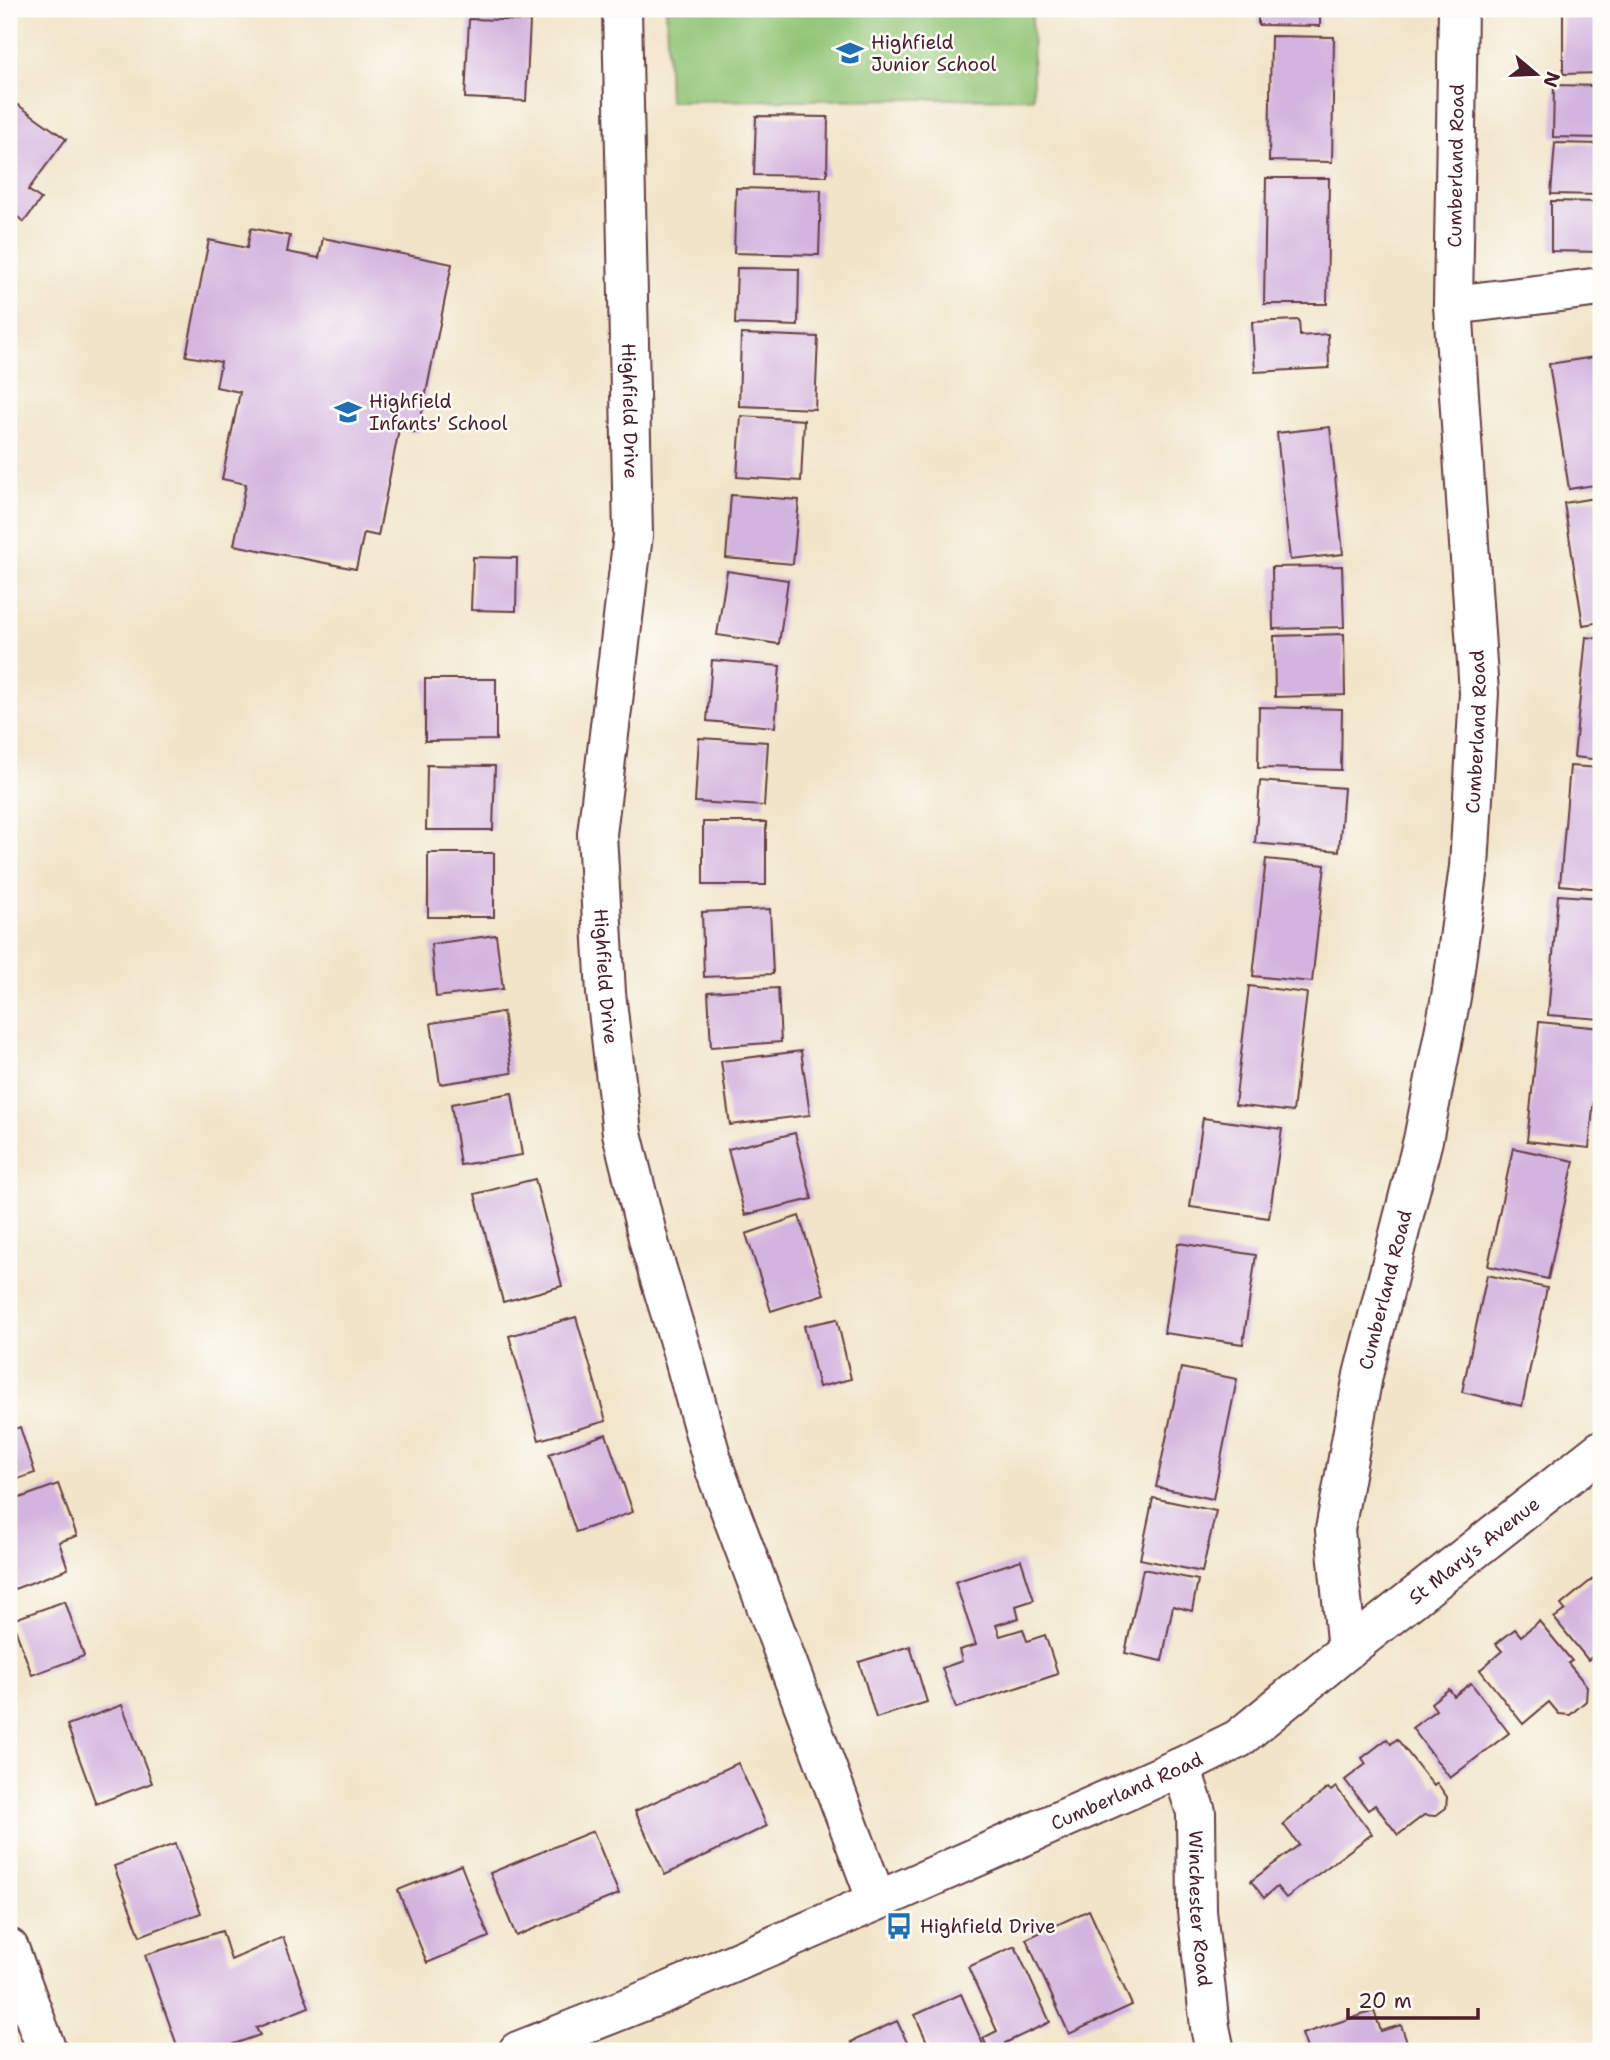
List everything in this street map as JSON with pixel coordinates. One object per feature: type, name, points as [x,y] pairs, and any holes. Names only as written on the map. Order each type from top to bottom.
[{"type":"street","name":"Highfield Drive","points":[[622,9],[633,535],[597,834],[606,993],[622,1133],[650,1246],[715,1469],[877,1901]]},
{"type":"street","name":"Cumberland Road","points":[[518,2051],[663,1994],[1181,1767],[1238,1739],[1347,1650],[1335,1530],[1363,1375],[1423,1140],[1451,997],[1469,867],[1479,693],[1453,305],[1458,9]]},
{"type":"street","points":[[1453,305],[1601,287]]},
{"type":"street","name":"St Mary's Avenue","points":[[1347,1650],[1601,1450]]},
{"type":"street","name":"Winchester Road","points":[[1181,1767],[1196,1812],[1197,1911],[1215,2051]]},
{"type":"street","points":[[9,1948],[47,2051]]},
{"type":"green space","name":"Highfield Junior School","points":[[666,9],[1032,9],[1033,98],[669,101]]},
{"type":"building","points":[[1258,9],[1320,9],[1320,26],[1258,25]]},
{"type":"building","points":[[1563,9],[1601,9],[1601,73],[1563,74]]},
{"type":"building","points":[[469,19],[530,21],[526,101],[465,98]]},
{"type":"building","points":[[1271,36],[1334,37],[1332,162],[1269,161]]},
{"type":"building","points":[[1554,85],[1601,86],[1601,138],[1553,137]]},
{"type":"building","points":[[18,105],[66,139],[28,190],[41,199],[24,222],[9,210],[9,118]]},
{"type":"building","points":[[756,116],[828,117],[827,176],[754,175]]},
{"type":"building","points":[[1555,143],[1601,144],[1601,195],[1551,194]]},
{"type":"building","points":[[1266,178],[1329,178],[1327,304],[1264,304]]},
{"type":"building","points":[[736,188],[821,190],[819,255],[734,253]]},
{"type":"building","points":[[1551,201],[1601,202],[1601,252],[1551,251]]},
{"type":"building","points":[[251,228],[290,236],[287,252],[319,258],[323,238],[452,264],[418,433],[399,429],[378,536],[364,533],[356,569],[234,545],[246,484],[222,479],[240,392],[216,387],[221,362],[186,356],[209,240],[247,248]]},
{"type":"building","points":[[737,268],[799,269],[798,326],[735,324]]},
{"type":"building","points":[[1299,320],[1300,336],[1328,334],[1329,368],[1255,372],[1252,322]]},
{"type":"building","points":[[741,334],[818,337],[815,409],[739,406]]},
{"type":"building","points":[[1601,356],[1601,484],[1569,489],[1549,364]]},
{"type":"building","points":[[741,416],[804,420],[801,481],[737,477]]},
{"type":"building","points":[[1330,427],[1343,554],[1290,560],[1277,433]]},
{"type":"building","points":[[731,495],[799,500],[793,564],[726,558]]},
{"type":"building","points":[[1601,497],[1601,622],[1583,625],[1564,503]]},
{"type":"building","points":[[473,557],[517,558],[516,611],[471,610]]},
{"type":"building","points":[[1342,566],[1344,627],[1273,629],[1272,567]]},
{"type":"building","points":[[727,571],[788,580],[779,644],[717,635]]},
{"type":"building","points":[[1344,634],[1345,695],[1275,697],[1274,636]]},
{"type":"building","points":[[1586,637],[1601,639],[1601,760],[1574,757]]},
{"type":"building","points":[[712,660],[780,666],[775,727],[707,721]]},
{"type":"building","points":[[425,679],[496,679],[496,740],[425,741]]},
{"type":"building","points":[[1259,707],[1342,709],[1341,770],[1258,768]]},
{"type":"building","points":[[699,738],[768,742],[764,806],[695,802]]},
{"type":"building","points":[[427,765],[495,766],[493,830],[426,830]]},
{"type":"building","points":[[1570,766],[1601,768],[1601,889],[1560,885]]},
{"type":"building","points":[[1260,781],[1344,788],[1339,851],[1255,843]]},
{"type":"building","points":[[703,822],[766,822],[766,885],[703,885]]},
{"type":"building","points":[[428,853],[494,853],[494,917],[428,917]]},
{"type":"building","points":[[1266,859],[1325,865],[1312,982],[1253,976]]},
{"type":"building","points":[[1558,895],[1601,898],[1601,1019],[1548,1015]]},
{"type":"building","points":[[770,909],[773,974],[704,977],[702,912]]},
{"type":"building","points":[[496,935],[503,989],[436,997],[431,944]]},
{"type":"building","points":[[1249,986],[1307,993],[1293,1112],[1235,1105]]},
{"type":"building","points":[[778,988],[781,1042],[711,1047],[708,992]]},
{"type":"building","points":[[503,1012],[512,1073],[440,1084],[431,1023]]},
{"type":"building","points":[[1539,1022],[1601,1028],[1589,1148],[1527,1141]]},
{"type":"building","points":[[801,1051],[810,1115],[730,1125],[721,1061]]},
{"type":"building","points":[[512,1093],[522,1155],[460,1165],[451,1104]]},
{"type":"building","points":[[1203,1118],[1282,1129],[1269,1218],[1190,1207]]},
{"type":"building","points":[[795,1133],[812,1199],[745,1215],[728,1149]]},
{"type":"building","points":[[1513,1148],[1574,1161],[1548,1279],[1488,1266]]},
{"type":"building","points":[[535,1179],[562,1286],[503,1302],[475,1194]]},
{"type":"building","points":[[799,1216],[824,1294],[771,1311],[746,1234]]},
{"type":"building","points":[[1178,1243],[1256,1255],[1243,1344],[1164,1333]]},
{"type":"building","points":[[1487,1275],[1547,1288],[1522,1406],[1462,1392]]},
{"type":"building","points":[[576,1317],[606,1421],[539,1440],[509,1336]]},
{"type":"building","points":[[837,1319],[851,1379],[819,1387],[804,1326]]},
{"type":"building","points":[[1181,1368],[1237,1379],[1213,1499],[1156,1487]]},
{"type":"building","points":[[20,1427],[35,1473],[9,1482],[9,1431]]},
{"type":"building","points":[[606,1434],[633,1512],[576,1532],[549,1454]]},
{"type":"building","points":[[58,1484],[77,1536],[59,1542],[68,1569],[9,1591],[9,1502]]},
{"type":"building","points":[[1153,1498],[1216,1511],[1202,1572],[1140,1559]]},
{"type":"building","points":[[1021,1560],[1034,1600],[1016,1606],[1019,1618],[996,1625],[1000,1636],[1023,1629],[1027,1641],[1045,1635],[1058,1674],[956,1708],[942,1668],[962,1661],[959,1650],[976,1645],[955,1582]]},
{"type":"building","points":[[1143,1569],[1198,1580],[1192,1611],[1173,1606],[1162,1661],[1125,1653]]},
{"type":"building","points":[[1601,1572],[1601,1649],[1588,1660],[1554,1618],[1565,1610],[1561,1605]]},
{"type":"building","points":[[65,1601],[84,1656],[32,1675],[12,1620]]},
{"type":"building","points":[[1539,1621],[1572,1661],[1568,1663],[1587,1686],[1586,1701],[1570,1715],[1559,1714],[1549,1702],[1523,1724],[1480,1670],[1502,1651],[1496,1644],[1515,1629],[1521,1636]]},
{"type":"building","points":[[910,1646],[927,1702],[876,1718],[859,1662]]},
{"type":"building","points":[[1471,1683],[1509,1733],[1450,1778],[1412,1728],[1436,1710],[1431,1703],[1449,1689],[1454,1696]]},
{"type":"building","points":[[122,1705],[152,1783],[96,1804],[67,1725]]},
{"type":"building","points":[[1387,1739],[1391,1744],[1397,1739],[1434,1786],[1437,1783],[1447,1797],[1446,1808],[1435,1816],[1424,1815],[1398,1835],[1375,1805],[1368,1810],[1345,1780],[1366,1764],[1362,1758]]},
{"type":"building","points":[[738,1763],[767,1826],[665,1875],[635,1811]]},
{"type":"building","points":[[1336,1787],[1372,1834],[1286,1898],[1277,1887],[1264,1898],[1251,1881],[1299,1845],[1283,1824],[1328,1788],[1331,1791]]},
{"type":"building","points":[[593,1831],[619,1894],[516,1936],[490,1873]]},
{"type":"building","points":[[175,1844],[201,1913],[140,1936],[114,1866]]},
{"type":"building","points":[[461,1865],[489,1937],[427,1963],[398,1890]]},
{"type":"building","points":[[1089,1910],[1132,2005],[1069,2034],[1026,1939]]},
{"type":"building","points":[[222,1931],[231,1960],[283,1937],[309,2007],[256,2028],[260,2035],[213,2051],[179,2051],[145,1955]]},
{"type":"building","points":[[1015,1946],[1050,2022],[1005,2043],[1009,2051],[989,2051],[983,2038],[997,2031],[968,1967]]},
{"type":"building","points":[[961,1994],[986,2051],[931,2051],[915,2015]]},
{"type":"building","points":[[1374,2011],[1381,2031],[1401,2025],[1410,2051],[1308,2051],[1302,2034]]},
{"type":"building","points":[[897,2021],[911,2051],[856,2051],[851,2042]]},
{"type":"building","points":[[822,2045],[824,2051],[809,2051]]},
{"type":"place","name":"Highfield Junior School","points":[[850,53]]},
{"type":"place","name":"Highfield Infants' School","points":[[348,412]]},
{"type":"place","name":"Highfield Drive","points":[[899,1926]]}]
